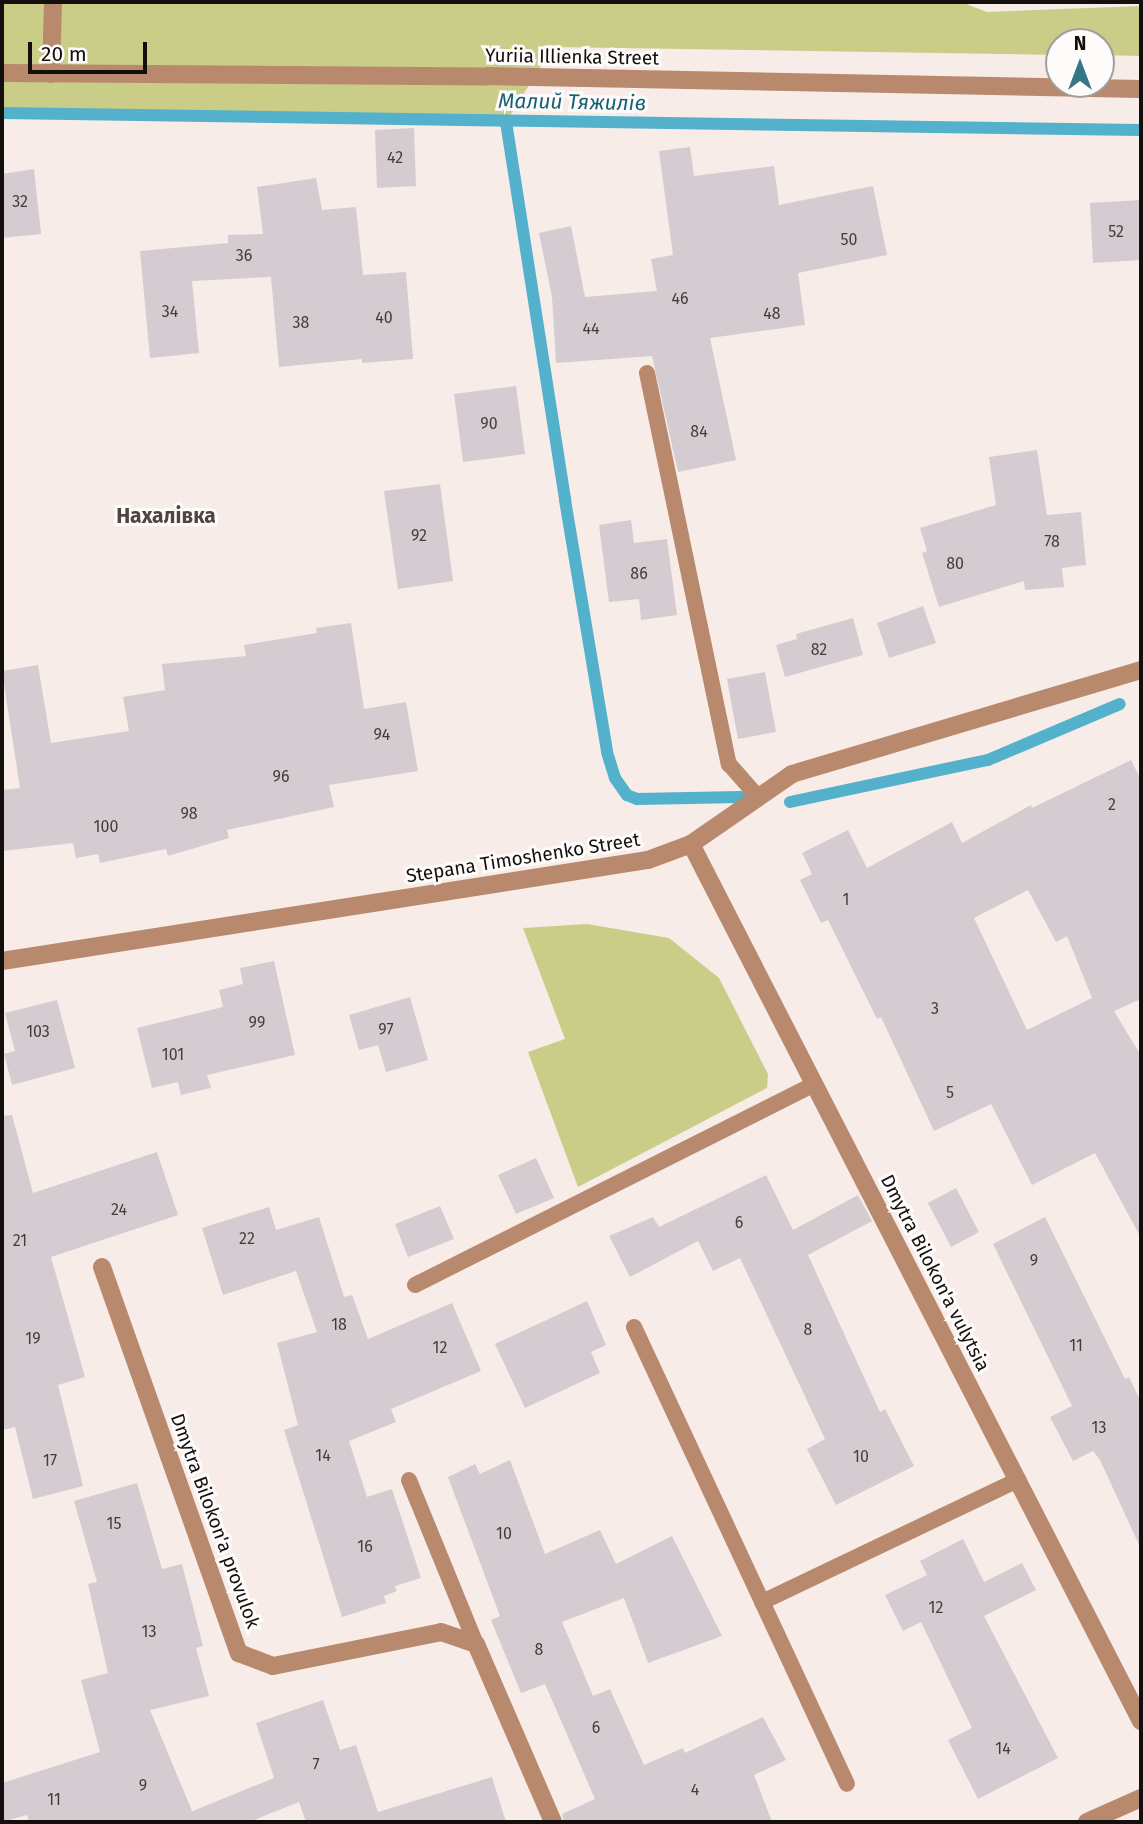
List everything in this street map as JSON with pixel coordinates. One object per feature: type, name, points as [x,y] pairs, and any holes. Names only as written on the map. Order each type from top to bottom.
[{"type":"street","points":[[51,74],[53,2]]},
{"type":"street","name":"Yuriia Illienka Street","points":[[2,73],[488,76],[1141,89]]},
{"type":"street","name":"Stepana Timoshenko Street","points":[[2,961],[648,860],[691,844],[792,774],[1141,670]]},
{"type":"street","name":"Dmytra Bilokon'a vulytsia","points":[[691,844],[1141,1721]]},
{"type":"street","name":"Dmytra Bilokon'a provulok","points":[[102,1267],[239,1653],[273,1666],[441,1632],[476,1644]]},
{"type":"street","points":[[476,1644],[553,1822]]},
{"type":"street","points":[[1087,1822],[1141,1798]]},
{"type":"lane","points":[[647,373],[729,764],[758,797]]},
{"type":"lane","points":[[415,1285],[814,1084]]},
{"type":"lane","points":[[634,1327],[847,1784]]},
{"type":"lane","points":[[409,1480],[476,1644]]},
{"type":"lane","points":[[762,1602],[1018,1480]]},
{"type":"green space","points":[[2,2],[961,2],[987,12],[1141,6],[1141,56],[1115,55],[1115,28],[1045,28],[1045,55],[553,47],[506,122],[2,113]]},
{"type":"green space","points":[[587,924],[669,938],[719,978],[768,1074],[767,1088],[578,1187],[528,1052],[565,1039],[523,928]]},
{"type":"building","points":[[414,128],[416,186],[377,188],[375,130]]},
{"type":"building","points":[[690,147],[694,176],[774,166],[779,205],[873,186],[887,255],[798,273],[805,325],[710,338],[736,460],[678,472],[652,356],[556,363],[552,297],[539,233],[571,226],[585,297],[657,291],[651,259],[673,255],[659,151]]},
{"type":"building","points":[[34,169],[41,234],[2,238],[2,174]]},
{"type":"building","points":[[316,178],[322,210],[356,207],[363,275],[406,272],[413,359],[362,363],[362,359],[279,367],[271,277],[192,281],[199,353],[150,358],[140,251],[228,243],[228,235],[263,234],[257,187]]},
{"type":"building","points":[[1141,200],[1141,260],[1093,263],[1090,203]]},
{"type":"building","points":[[516,386],[525,454],[463,462],[454,394]]},
{"type":"building","points":[[1037,450],[1047,515],[1081,512],[1086,565],[1062,568],[1064,587],[1025,590],[1024,581],[939,607],[922,553],[927,551],[920,528],[996,505],[989,457]]},
{"type":"building","points":[[440,484],[453,581],[398,589],[384,491]]},
{"type":"building","points":[[631,520],[634,543],[667,539],[677,615],[641,620],[639,599],[609,602],[599,525]]},
{"type":"building","points":[[923,606],[936,643],[889,658],[877,623]]},
{"type":"building","points":[[853,618],[863,655],[785,677],[776,645],[797,639],[796,634]]},
{"type":"building","points":[[351,623],[364,709],[406,702],[418,771],[329,785],[334,807],[227,830],[229,838],[168,856],[166,849],[100,863],[98,854],[76,858],[73,843],[2,851],[2,790],[20,788],[2,671],[38,665],[51,743],[129,731],[123,697],[165,690],[162,664],[246,656],[244,645],[317,633],[316,628]]},
{"type":"building","points":[[765,672],[776,732],[738,739],[727,679]]},
{"type":"building","points":[[1131,760],[1141,780],[1141,999],[1114,1011],[1141,1056],[1141,1238],[1095,1153],[1032,1185],[991,1104],[934,1131],[881,1017],[877,1019],[828,920],[821,923],[800,880],[812,874],[802,853],[848,830],[867,868],[952,822],[962,843],[1031,805],[1032,808]],"holes":[[[1028,890],[1056,942],[1067,936],[1092,998],[1027,1030],[974,918]]]},
{"type":"building","points":[[274,961],[295,1055],[207,1075],[211,1088],[181,1095],[178,1082],[152,1088],[137,1028],[223,1007],[219,990],[243,984],[240,968]]},
{"type":"building","points":[[410,997],[428,1060],[386,1072],[378,1045],[359,1050],[349,1015]]},
{"type":"building","points":[[57,1000],[75,1068],[12,1085],[4,1054],[15,1051],[5,1013]]},
{"type":"building","points":[[12,1115],[33,1193],[157,1152],[178,1215],[51,1257],[85,1377],[58,1385],[83,1486],[33,1499],[15,1427],[2,1430],[2,1116]]},
{"type":"building","points":[[536,1158],[554,1198],[516,1214],[498,1175]]},
{"type":"building","points":[[766,1175],[793,1230],[858,1195],[872,1221],[808,1255],[880,1412],[885,1409],[914,1466],[836,1505],[807,1449],[825,1439],[740,1258],[713,1271],[698,1241],[630,1277],[609,1236],[653,1217],[659,1227]]},
{"type":"building","points":[[956,1188],[979,1232],[951,1247],[928,1203]]},
{"type":"building","points":[[440,1206],[454,1239],[408,1257],[395,1224]]},
{"type":"building","points":[[269,1207],[276,1230],[319,1217],[344,1297],[352,1295],[368,1339],[452,1303],[481,1371],[391,1409],[396,1422],[349,1441],[367,1497],[392,1489],[421,1578],[395,1586],[397,1591],[384,1596],[386,1603],[342,1617],[284,1430],[298,1425],[277,1343],[317,1332],[296,1271],[223,1295],[202,1228]]},
{"type":"building","points":[[1045,1217],[1125,1379],[1129,1377],[1141,1402],[1141,1549],[1100,1460],[1093,1451],[1073,1461],[1050,1417],[1072,1406],[993,1244]]},
{"type":"building","points":[[587,1301],[606,1345],[591,1352],[600,1373],[525,1408],[495,1344]]},
{"type":"building","points":[[510,1460],[545,1554],[600,1530],[616,1564],[672,1536],[722,1636],[648,1663],[624,1598],[562,1622],[593,1696],[610,1689],[644,1765],[683,1748],[685,1753],[763,1717],[786,1760],[754,1775],[772,1822],[564,1822],[562,1814],[595,1799],[545,1684],[521,1693],[491,1620],[500,1616],[448,1477],[475,1464],[480,1474]]},
{"type":"building","points":[[137,1483],[162,1569],[182,1564],[203,1646],[196,1648],[209,1696],[150,1710],[192,1811],[178,1817],[274,1778],[256,1723],[323,1700],[340,1750],[356,1745],[378,1812],[492,1777],[506,1822],[306,1822],[299,1802],[249,1822],[29,1822],[27,1815],[2,1822],[2,1783],[100,1752],[81,1680],[108,1673],[88,1584],[97,1582],[74,1501]]},
{"type":"building","points":[[963,1539],[984,1582],[1022,1563],[1036,1590],[984,1616],[1058,1758],[978,1799],[948,1740],[972,1728],[921,1622],[903,1631],[885,1595],[927,1575],[920,1561]]},
{"type":"waterway","name":"Малий Тяжилів","points":[[2,113],[1141,130]]},
{"type":"waterway","points":[[506,122],[565,500],[607,752],[615,778],[627,795],[637,799],[741,797]]},
{"type":"waterway","points":[[790,802],[988,760],[1120,704]]},
{"type":"district","name":"Нахалівка","points":[[166,516]]}]
